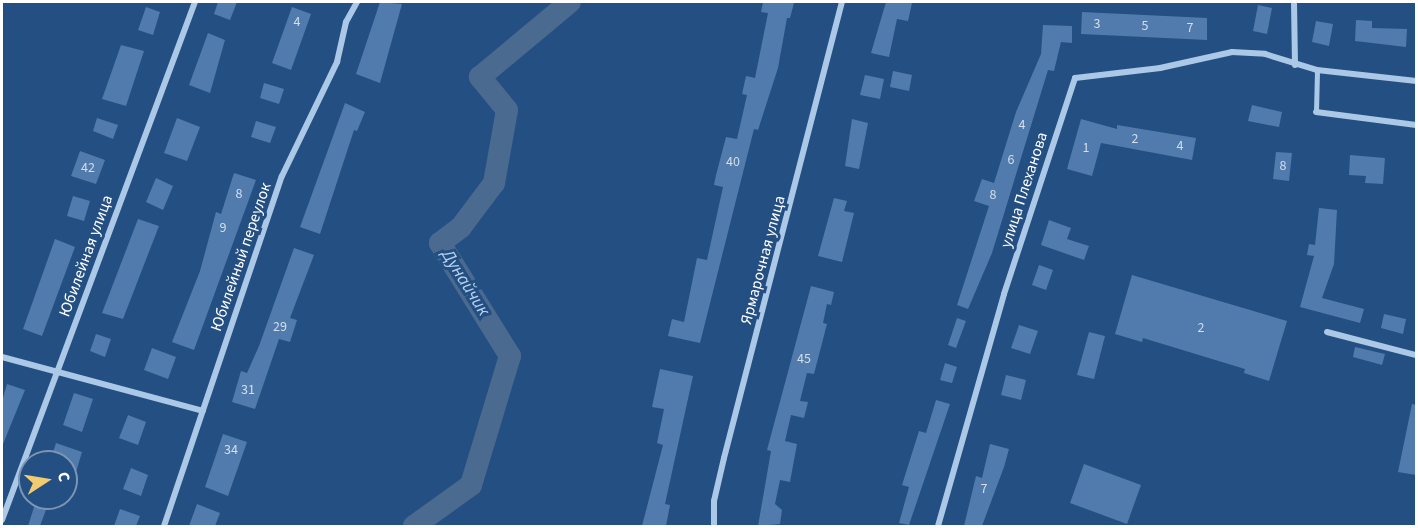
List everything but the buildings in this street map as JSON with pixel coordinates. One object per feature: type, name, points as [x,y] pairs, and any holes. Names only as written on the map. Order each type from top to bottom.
[{"type":"street","name":"Юбилейная улица","points":[[2,520],[195,2]]},
{"type":"street","name":"Юбилейный переулок","points":[[164,526],[282,176],[337,62],[346,22],[357,2]]},
{"type":"street","name":"Ярмарочная улица","points":[[714,526],[714,501],[724,458],[842,2]]},
{"type":"street","points":[[1294,2],[1294,65],[1317,70],[1416,81]]},
{"type":"street","name":"улица Плеханова","points":[[938,526],[1004,294],[1075,78],[1160,68],[1232,52],[1265,54],[1294,65]]},
{"type":"street","points":[[1316,112],[1416,125]]},
{"type":"street","points":[[1327,332],[1416,356]]},
{"type":"street","points":[[2,357],[58,370],[203,411]]},
{"type":"lane","points":[[1316,112],[1317,70]]},
{"type":"waterway","name":"Дунайчик","points":[[414,526],[471,485],[510,356],[440,243],[461,227],[494,183],[507,110],[480,77],[570,2]]}]
